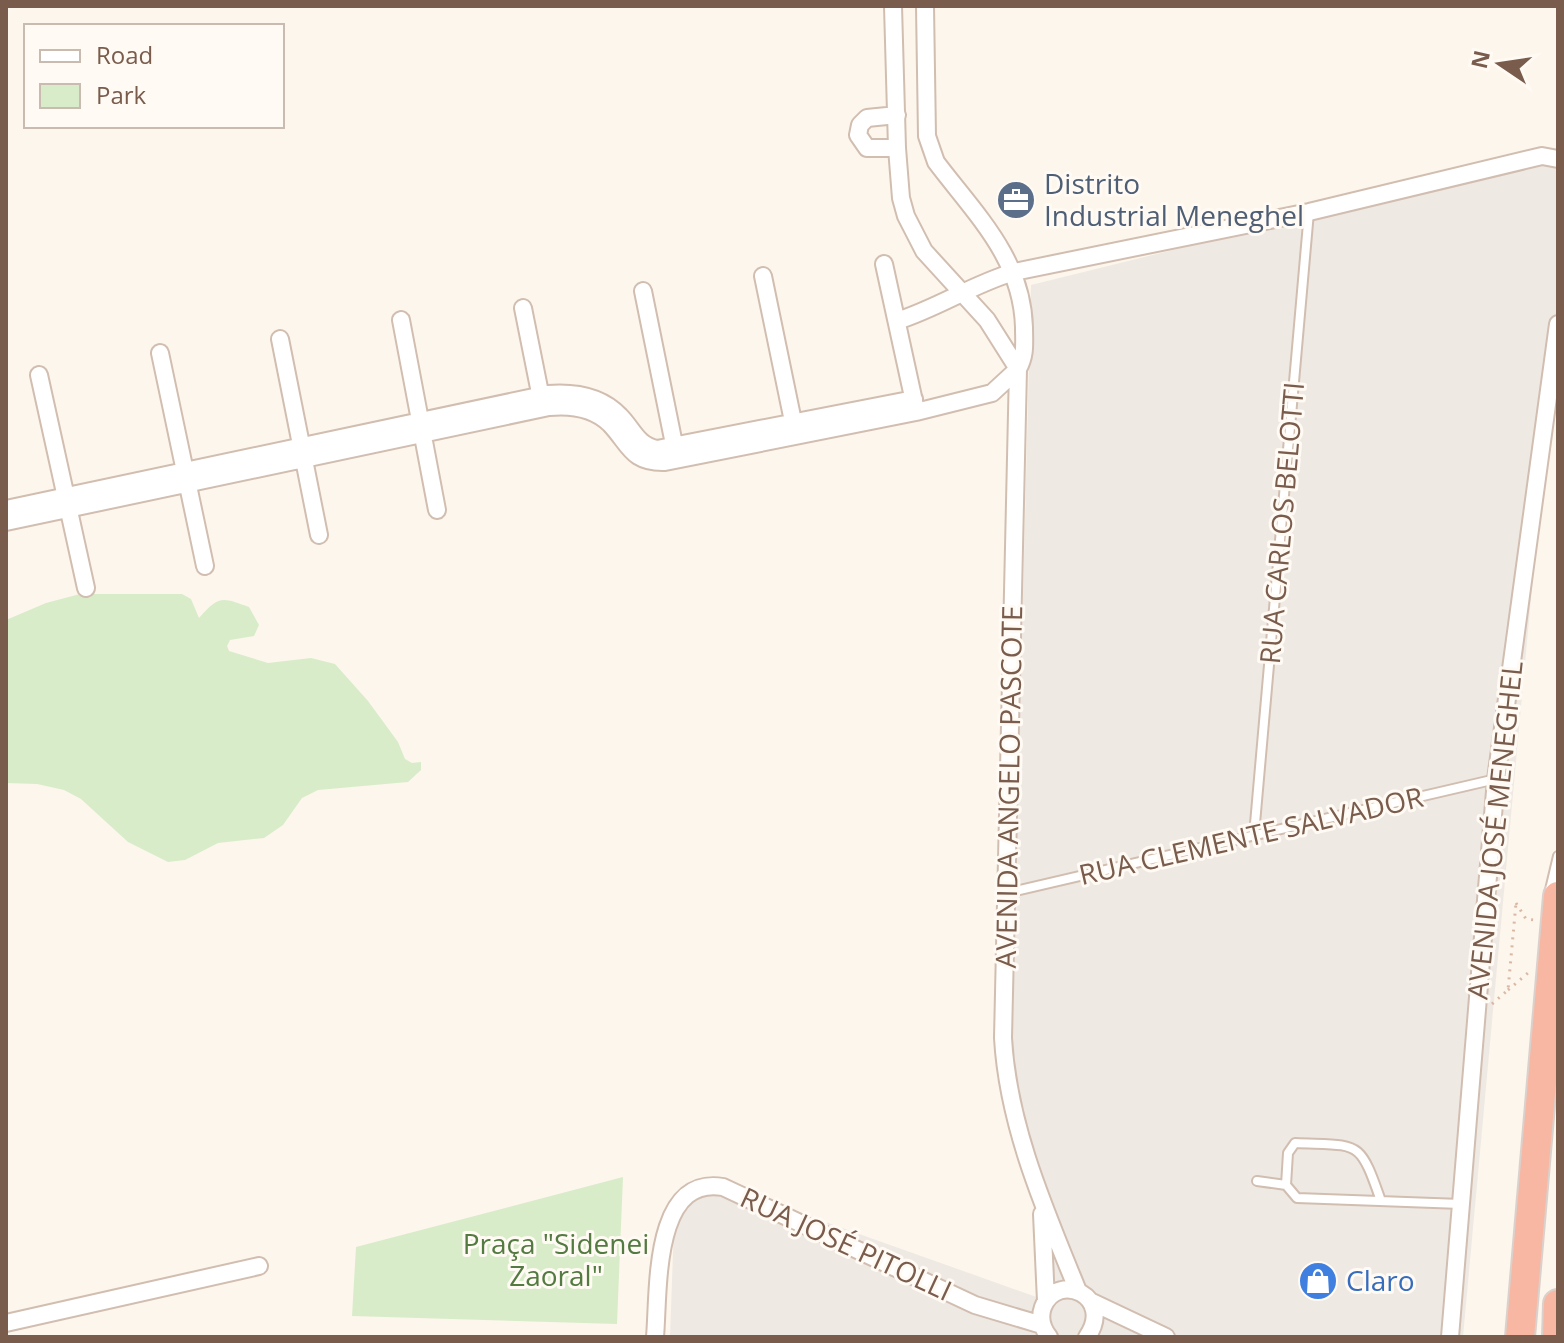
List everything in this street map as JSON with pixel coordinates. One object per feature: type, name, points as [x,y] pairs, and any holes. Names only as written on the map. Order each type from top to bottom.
[{"type":"highway","points":[[1519,1328],[1552,901]]},
{"type":"highway","points":[[1557,1337],[1558,1304]]},
{"type":"street","points":[[6,522],[67,503],[542,402],[583,409],[610,425],[629,451],[656,462],[675,453],[915,405],[992,393],[1018,369],[987,320],[924,251],[910,228],[901,198],[893,6]]},
{"type":"street","name":"AVENIDA ANGELO PASCOTE","points":[[925,6],[927,136],[930,150],[1002,249],[1014,272],[1023,307],[1025,357],[1018,369],[1003,1038],[1005,1077],[1041,1200],[1085,1297]]},
{"type":"street","points":[[897,115],[867,118],[860,125],[858,135],[867,148],[897,148]]},
{"type":"street","points":[[897,321],[919,314],[985,281],[1014,272],[1309,212],[1542,156],[1558,159]]},
{"type":"street","points":[[884,264],[915,405]]},
{"type":"street","points":[[763,276],[795,429]]},
{"type":"street","points":[[643,291],[675,453]]},
{"type":"street","points":[[523,308],[542,402]]},
{"type":"street","points":[[401,320],[437,510]]},
{"type":"street","name":"AVENIDA JOSÉ MENEGHEL","points":[[1450,1337],[1496,779],[1558,324]]},
{"type":"street","points":[[280,339],[319,535]]},
{"type":"street","points":[[160,353],[205,566]]},
{"type":"street","points":[[39,375],[86,588]]},
{"type":"street","points":[[6,509],[67,503]]},
{"type":"street","name":"RUA JOSÉ PITOLLI","points":[[655,1337],[667,1226],[679,1203],[690,1192],[710,1184],[723,1187],[975,1305],[1046,1331]]},
{"type":"street","name":"AVENIDA ANGELO PASCOTE","points":[[1041,1200],[1046,1301],[1041,1312],[1046,1331]]},
{"type":"street","points":[[6,1323],[259,1266]]},
{"type":"street","points":[[1046,1301],[1060,1290],[1085,1297],[1138,1332],[1166,1337]]},
{"type":"street","points":[[1085,1297],[1096,1314],[1088,1337]]},
{"type":"lane","name":"RUA CARLOS BELOTTI","points":[[1254,835],[1309,212]]},
{"type":"lane","name":"RUA CLEMENTE SALVADOR","points":[[1007,893],[1496,779]]},
{"type":"lane","points":[[1552,901],[1558,856]]},
{"type":"lane","points":[[1539,1002],[1542,1057]]},
{"type":"lane","points":[[1286,1185],[1288,1153],[1295,1143],[1349,1146],[1365,1156],[1381,1201]]},
{"type":"lane","points":[[1257,1181],[1286,1185],[1297,1198],[1461,1204]]},
{"type":"path","points":[[1508,990],[1516,903],[1526,919],[1534,920]]},
{"type":"path","points":[[1475,1021],[1528,973]]},
{"type":"shaded area","name":"Distrito Industrial Meneghel","points":[[1529,162],[1558,165],[1558,305],[1463,1337],[670,1337],[674,1224],[707,1187],[738,1191],[1045,1300],[1041,1200],[1010,1101],[1031,285]]},
{"type":"green space","points":[[80,594],[182,594],[191,599],[199,618],[211,605],[221,600],[249,607],[259,625],[254,636],[230,640],[227,646],[229,651],[268,663],[311,658],[335,664],[368,701],[398,742],[405,759],[412,763],[421,762],[421,770],[408,782],[318,790],[302,798],[283,825],[264,838],[218,843],[185,860],[168,862],[128,842],[81,799],[64,790],[37,784],[6,783],[6,620],[46,603]]},
{"type":"green space","name":"Praça \"Sidenei Zaoral\"","points":[[623,1177],[617,1324],[352,1316],[356,1247]]},
{"type":"place","name":"Distrito Industrial Meneghel","points":[[1016,200]]},
{"type":"place","name":"Claro","points":[[1318,1281]]}]
